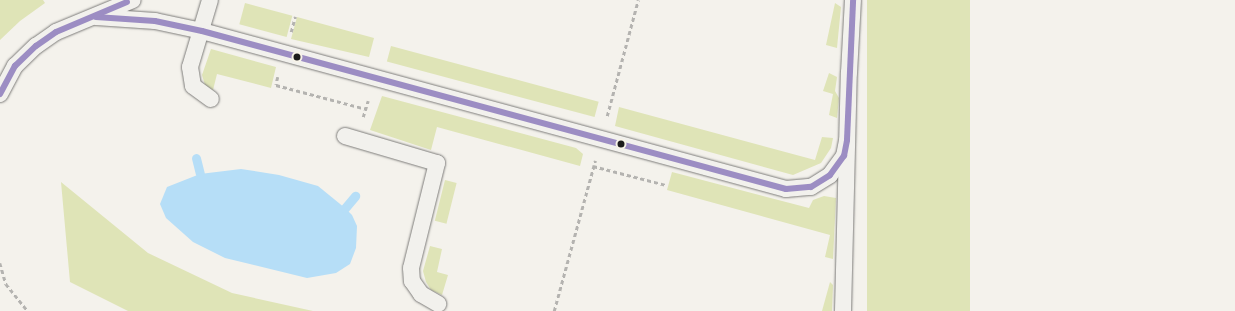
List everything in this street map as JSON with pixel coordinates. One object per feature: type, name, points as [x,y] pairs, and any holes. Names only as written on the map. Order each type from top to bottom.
[{"type":"lane","points":[[0,94],[16,66],[36,46],[56,32],[96,17],[133,0]]},
{"type":"lane","points":[[210,0],[202,31],[190,67],[193,86],[211,99]]},
{"type":"lane","points":[[843,311],[847,140],[853,0]]},
{"type":"lane","points":[[96,17],[155,21],[202,31],[786,189],[811,187],[830,175],[844,156],[847,140]]},
{"type":"lane","points":[[345,136],[437,163],[411,268],[412,281],[421,294],[438,304]]},
{"type":"path","points":[[593,166],[666,185]]},
{"type":"path","points":[[0,263],[6,284],[28,311]]},
{"type":"green space","points":[[0,0],[43,0],[45,3],[20,21],[0,40]]},
{"type":"green space","points":[[867,0],[970,0],[970,311],[867,311]]},
{"type":"green space","points":[[245,3],[292,16],[287,37],[239,24]]},
{"type":"green space","points":[[835,3],[841,7],[837,48],[826,45]]},
{"type":"green space","points":[[297,17],[374,38],[369,57],[291,39]]},
{"type":"green space","points":[[391,46],[599,102],[595,117],[387,61]]},
{"type":"green space","points":[[211,49],[276,67],[271,88],[217,74],[213,90],[205,85],[202,75]]},
{"type":"green space","points":[[829,73],[837,77],[835,91],[839,98],[837,118],[829,115],[833,94],[823,91]]},
{"type":"green space","points":[[382,96],[576,148],[583,154],[580,166],[437,127],[431,150],[370,130]]},
{"type":"green space","points":[[619,107],[815,160],[822,137],[833,138],[831,148],[821,163],[793,175],[615,126]]},
{"type":"green space","points":[[672,172],[809,208],[813,200],[824,196],[836,198],[833,259],[825,257],[830,235],[667,190]]},
{"type":"green space","points":[[445,180],[457,183],[446,224],[435,221]]},
{"type":"green space","points":[[61,182],[148,253],[232,293],[313,311],[128,311],[70,282]]},
{"type":"green space","points":[[430,246],[442,249],[437,272],[448,275],[442,295],[431,290],[426,282],[423,271]]},
{"type":"green space","points":[[830,282],[833,285],[832,311],[822,311]]},
{"type":"water","points":[[241,169],[279,175],[318,186],[345,208],[352,215],[357,226],[356,248],[350,264],[336,273],[307,278],[225,258],[193,242],[166,218],[160,204],[167,187],[200,174]]},
{"type":"waterway","points":[[196,158],[200,174]]},
{"type":"waterway","points":[[345,208],[355,196]]},
{"type":"transit line","points":[[96,17],[155,21],[202,31],[786,189],[811,187],[830,175],[844,156],[847,140],[853,0]]},
{"type":"transit line","points":[[0,94],[15,66],[36,46],[56,32],[127,2]]}]
